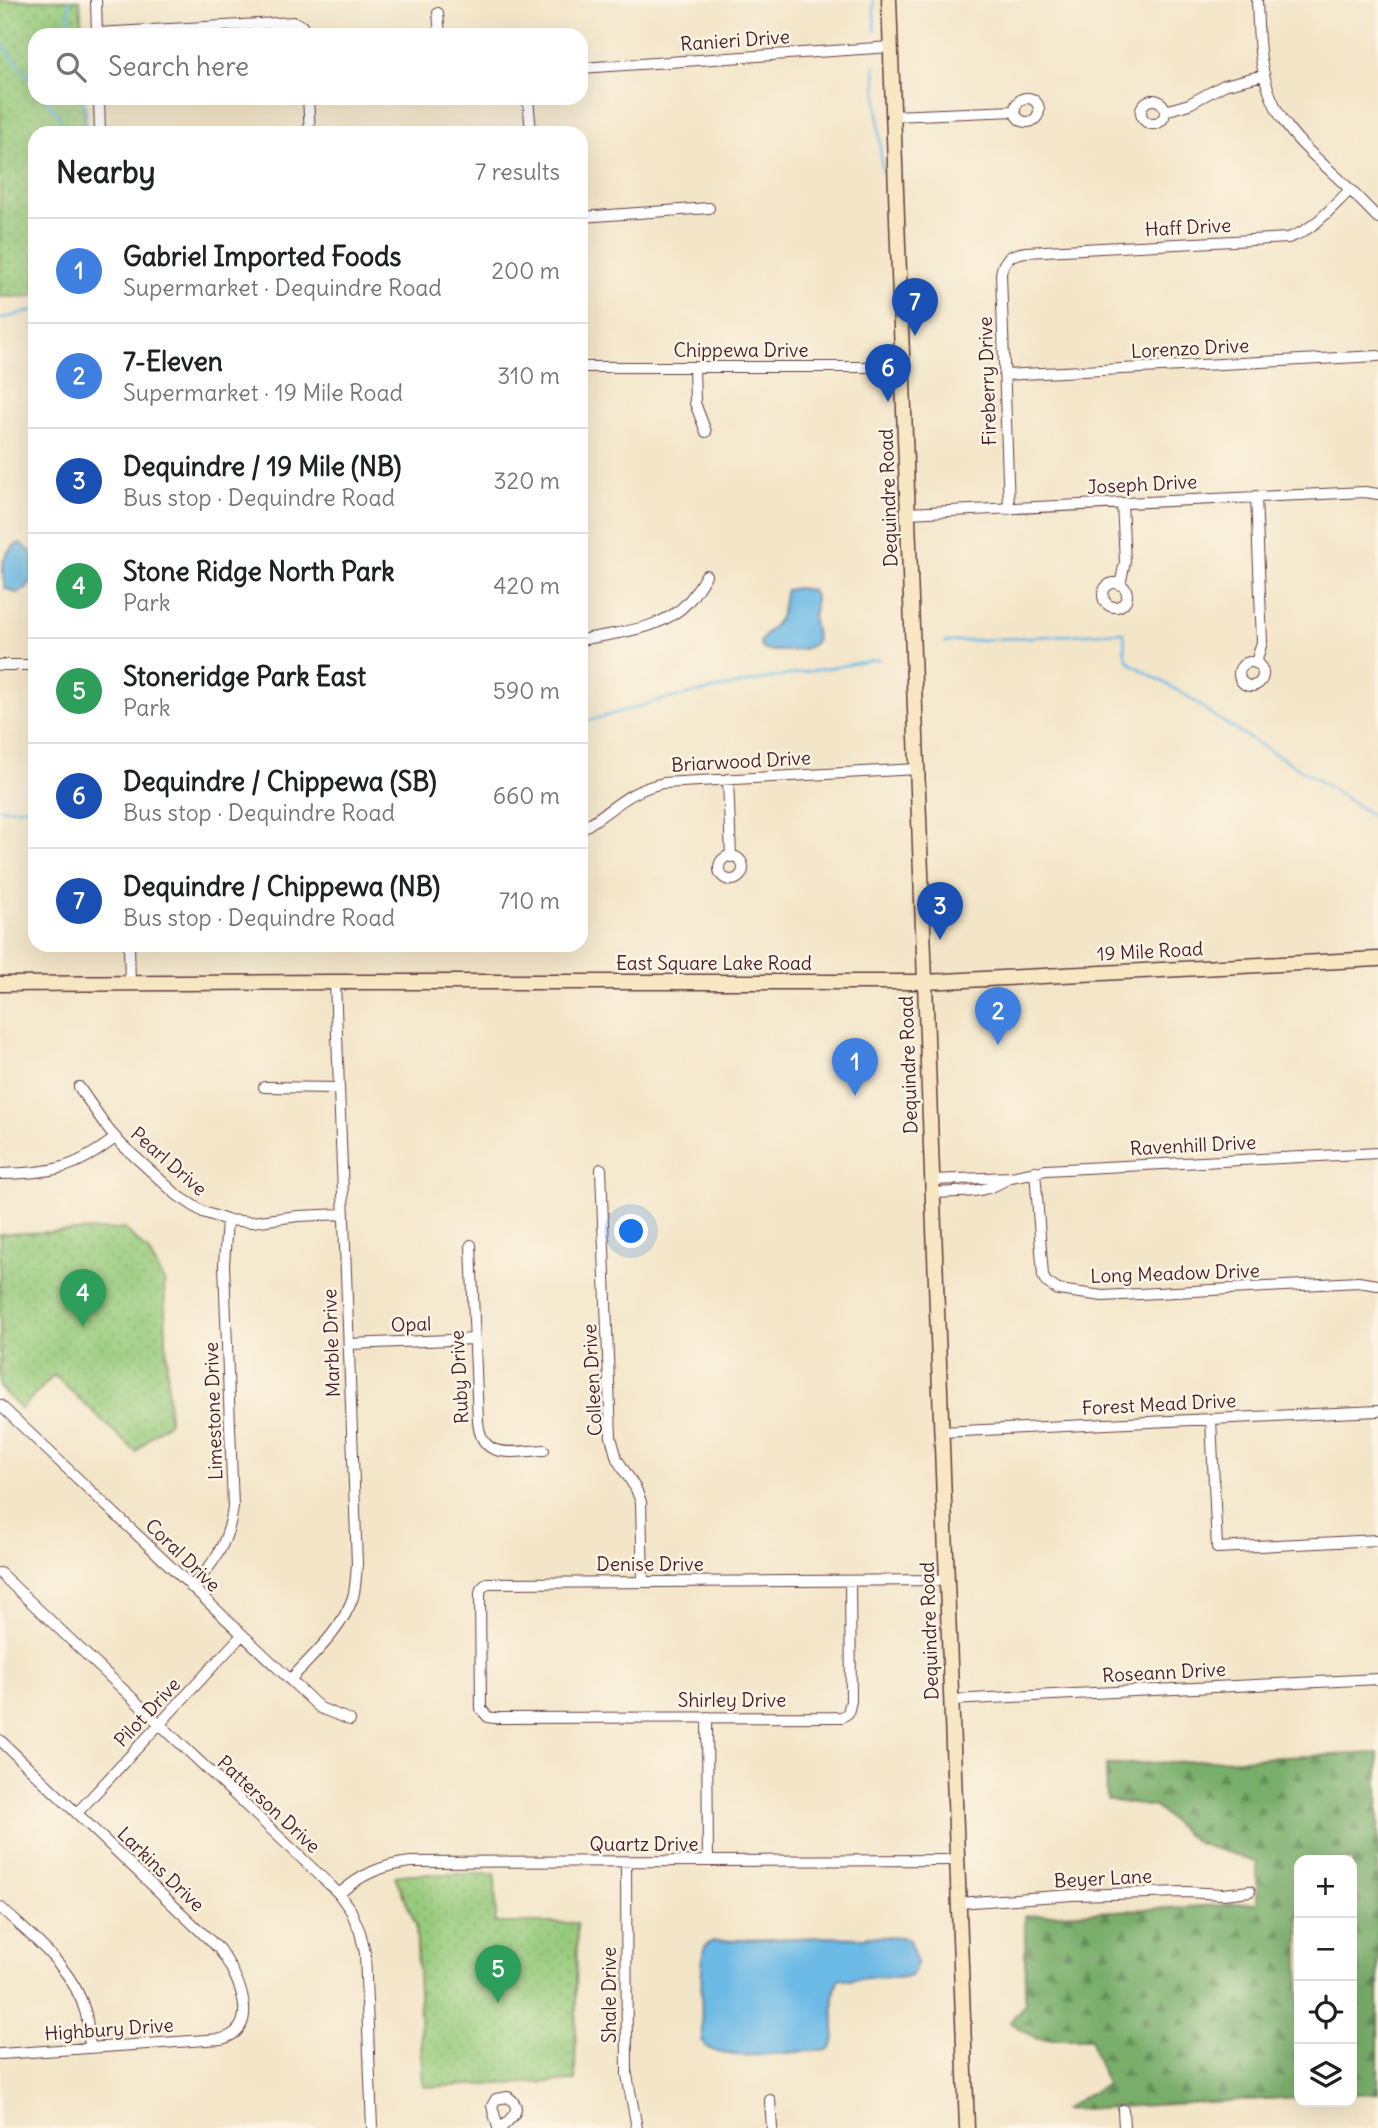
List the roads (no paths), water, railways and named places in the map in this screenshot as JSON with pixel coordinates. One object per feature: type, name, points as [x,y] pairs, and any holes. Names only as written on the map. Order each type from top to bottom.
[{"type":"main road","name":"Dequindre Road","points":[[889,0],[967,2128]]},
{"type":"main road","name":"19 Mile Road","points":[[925,982],[1378,959]]},
{"type":"main road","name":"East Square Lake Road","points":[[0,984],[925,982]]},
{"type":"street","points":[[96,0],[97,28]]},
{"type":"street","points":[[1257,0],[1260,54],[1276,110],[1302,147],[1378,218]]},
{"type":"street","points":[[438,13],[439,28]]},
{"type":"street","points":[[196,28],[295,22],[303,28]]},
{"type":"street","name":"Ranieri Drive","points":[[588,68],[891,47]]},
{"type":"street","points":[[1165,111],[1189,104],[1224,85],[1264,75]]},
{"type":"street","points":[[99,105],[100,126]]},
{"type":"street","points":[[308,105],[310,126]]},
{"type":"street","points":[[529,105],[530,126]]},
{"type":"street","points":[[893,116],[1015,111]]},
{"type":"street","name":"Haff Drive","points":[[1011,255],[1288,238],[1314,224],[1350,190]]},
{"type":"street","points":[[588,217],[709,208]]},
{"type":"street","name":"Fireberry Drive","points":[[1009,509],[1000,274],[1005,260],[1011,255]]},
{"type":"street","name":"Lorenzo Drive","points":[[1004,375],[1378,356]]},
{"type":"street","name":"Chippewa Drive","points":[[588,367],[902,367]]},
{"type":"street","points":[[694,367],[695,403],[706,432]]},
{"type":"street","name":"Joseph Drive","points":[[907,513],[1256,496],[1365,492],[1378,494]]},
{"type":"street","points":[[1256,496],[1262,642],[1256,663]]},
{"type":"street","points":[[1120,585],[1125,562],[1122,503]]},
{"type":"street","points":[[588,639],[639,629],[667,619],[690,601],[706,575]]},
{"type":"street","points":[[0,665],[28,665]]},
{"type":"street","name":"Briarwood Drive","points":[[588,824],[626,797],[649,786],[678,781],[917,769]]},
{"type":"street","points":[[728,779],[731,857]]},
{"type":"street","points":[[129,952],[130,984]]},
{"type":"street","name":"Marble Drive","points":[[290,1681],[331,1636],[346,1611],[353,1595],[357,1564],[335,982]]},
{"type":"street","name":"Pearl Drive","points":[[79,1087],[115,1138],[188,1203],[203,1212],[227,1220],[258,1222],[344,1213]]},
{"type":"street","points":[[264,1087],[339,1088]]},
{"type":"street","points":[[0,1174],[57,1170],[88,1158],[115,1138]]},
{"type":"street","name":"Ravenhill Drive","points":[[932,1186],[986,1189],[1011,1177],[1035,1171],[1378,1153]]},
{"type":"street","name":"Colleen Drive","points":[[601,1169],[611,1437],[617,1459],[641,1502],[643,1582]]},
{"type":"street","name":"Long Meadow Drive","points":[[1035,1171],[1043,1276],[1046,1282],[1058,1290],[1104,1296],[1357,1282],[1378,1285]]},
{"type":"street","name":"Limestone Drive","points":[[191,1587],[207,1571],[220,1552],[230,1528],[233,1507],[224,1265],[227,1220]]},
{"type":"street","name":"Ruby Drive","points":[[471,1245],[479,1429],[484,1443],[497,1451],[544,1450]]},
{"type":"street","name":"Opal","points":[[349,1344],[475,1339]]},
{"type":"street","name":"Coral Drive","points":[[0,1405],[290,1681],[320,1708],[350,1720]]},
{"type":"street","name":"Forest Mead Drive","points":[[941,1432],[1378,1411]]},
{"type":"street","points":[[1212,1419],[1217,1548],[1378,1540]]},
{"type":"street","name":"Patterson Drive","points":[[0,1573],[339,1894],[356,1921],[365,1953],[372,2128]]},
{"type":"street","name":"Denise Drive","points":[[484,1713],[480,1702],[480,1594],[483,1586],[497,1582],[946,1580]]},
{"type":"street","name":"Shirley Drive","points":[[484,1713],[494,1718],[838,1717],[848,1713],[851,1701],[850,1581]]},
{"type":"street","name":"Pilot Drive","points":[[77,1813],[242,1635]]},
{"type":"street","name":"Roseann Drive","points":[[951,1700],[1378,1679]]},
{"type":"street","points":[[707,1717],[708,1861]]},
{"type":"street","name":"Larkins Drive","points":[[0,1740],[212,1942],[231,1967],[242,1998],[243,2019],[237,2031],[221,2039]]},
{"type":"street","name":"Quartz Drive","points":[[339,1894],[364,1875],[401,1863],[957,1860]]},
{"type":"street","name":"Shale Drive","points":[[626,1861],[626,2075],[637,2128]]},
{"type":"street","name":"Beyer Lane","points":[[958,1903],[1073,1895],[1186,1892],[1223,1894],[1250,1891]]},
{"type":"street","points":[[0,1907],[57,1961],[72,1981],[85,2013],[90,2048]]},
{"type":"street","name":"Highbury Drive","points":[[0,2054],[221,2039]]},
{"type":"street","points":[[770,2100],[772,2128]]},
{"type":"street","points":[[1123,2109],[1124,2128]]},
{"type":"water","points":[[20,543],[28,549],[28,587],[16,593],[5,588],[3,574],[5,556]]},
{"type":"water","points":[[786,590],[812,590],[814,594],[813,620],[816,640],[808,647],[800,649],[763,649],[760,643],[781,616]]},
{"type":"water","points":[[868,1936],[909,1940],[917,1963],[911,1976],[850,1980],[840,1978],[834,1995],[834,2041],[830,2048],[824,2051],[730,2055],[705,2046],[702,2039],[701,1976],[703,1953],[708,1944],[714,1941]]},
{"type":"waterway","points":[[69,0],[69,28]]},
{"type":"waterway","points":[[873,0],[875,31]]},
{"type":"waterway","points":[[0,41],[28,76]]},
{"type":"waterway","points":[[875,66],[883,171]]},
{"type":"waterway","points":[[51,105],[64,126]]},
{"type":"waterway","points":[[85,105],[86,126]]},
{"type":"waterway","points":[[0,319],[28,312]]},
{"type":"waterway","points":[[945,642],[1123,632],[1125,655],[1130,663],[1187,696],[1215,717],[1378,820]]},
{"type":"waterway","points":[[588,721],[662,700],[880,659]]},
{"type":"waterway","points":[[0,809],[28,807]]},
{"type":"place","name":"Dequindre / Chippewa (NB)","points":[[915,336]]},
{"type":"place","name":"Dequindre / Chippewa (SB)","points":[[888,402]]},
{"type":"place","name":"Dequindre / 19 Mile (NB)","points":[[940,940]]},
{"type":"place","name":"7-Eleven","points":[[998,1045]]},
{"type":"place","name":"Gabriel Imported Foods","points":[[855,1096]]},
{"type":"place","name":"Stone Ridge North Park","points":[[83,1327]]},
{"type":"place","name":"Stoneridge Park East","points":[[498,2003]]}]
